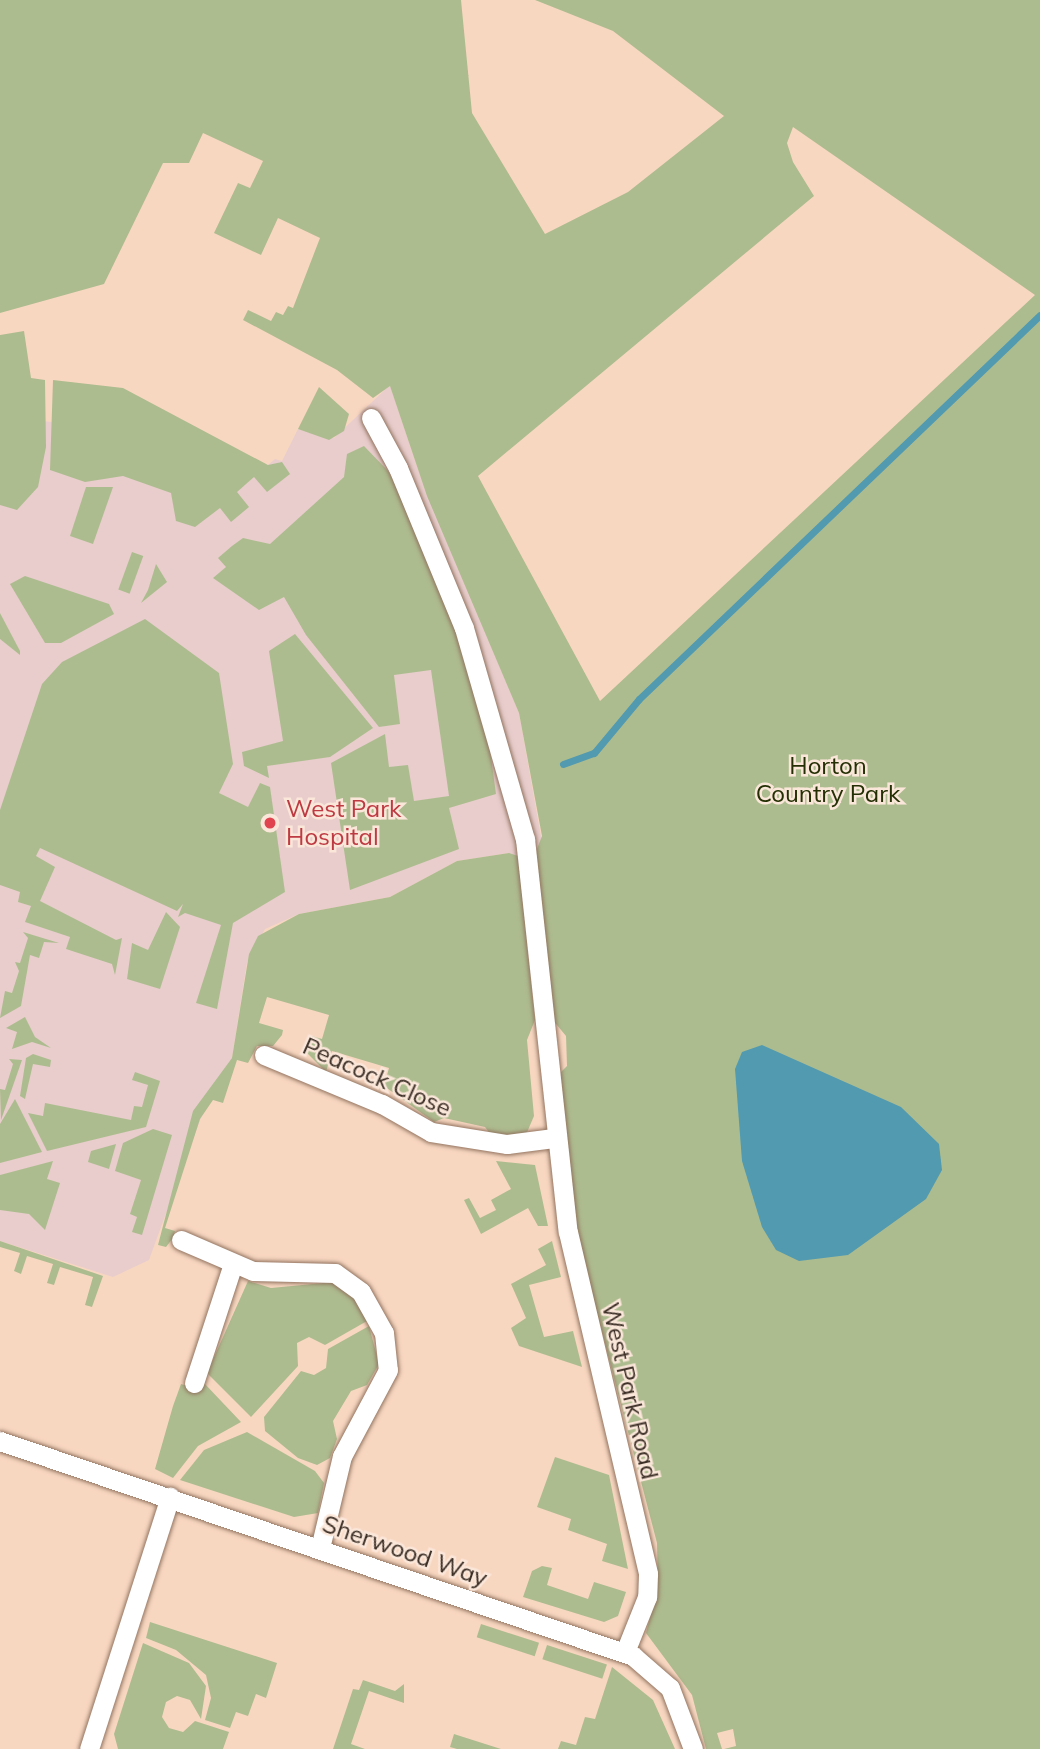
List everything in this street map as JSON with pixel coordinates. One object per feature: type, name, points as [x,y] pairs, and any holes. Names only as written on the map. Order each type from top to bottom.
[{"type":"street","name":"West Park Road","points":[[370,418],[398,468],[464,628],[506,764],[527,855],[554,1138],[568,1232],[648,1574],[647,1597],[625,1652]]},
{"type":"street","name":"Peacock Close","points":[[264,1055],[382,1104],[431,1132],[508,1143],[554,1138]]},
{"type":"street","points":[[181,1240],[233,1264],[262,1272],[314,1269],[344,1277],[365,1297],[389,1346],[388,1370],[342,1456],[320,1548]]},
{"type":"street","points":[[194,1383],[233,1264]]},
{"type":"street","name":"Sherwood Way","points":[[0,1441],[625,1652],[670,1688],[693,1749]]},
{"type":"street","points":[[89,1749],[170,1497]]},
{"type":"shaded area","name":"West Park Hospital","points":[[390,385],[420,475],[519,713],[545,859],[520,864],[509,853],[457,861],[390,897],[299,914],[265,929],[247,962],[232,1058],[200,1120],[149,1260],[113,1277],[0,1241],[0,416],[95,427],[242,487],[275,459],[282,461],[298,429],[334,438]]},
{"type":"green space","name":"Horton Country Park","points":[[0,0],[461,0],[472,113],[545,234],[628,192],[724,116],[613,31],[535,0],[1040,0],[1040,1749],[724,1749],[736,1746],[733,1729],[717,1733],[722,1749],[706,1749],[692,1695],[646,1633],[658,1587],[657,1543],[576,1232],[559,1074],[567,1066],[566,1036],[552,1019],[535,854],[542,836],[519,713],[427,496],[390,386],[373,398],[337,370],[243,320],[248,310],[271,321],[276,312],[283,315],[288,306],[293,308],[320,238],[278,218],[261,255],[214,233],[238,183],[250,188],[263,161],[203,133],[189,163],[163,163],[104,284],[0,313]],"holes":[[[793,127],[1035,295],[600,701],[478,476],[814,196],[793,162],[787,143]]]},
{"type":"green space","points":[[24,331],[31,378],[45,380],[46,447],[38,487],[17,510],[0,505],[0,335]]},
{"type":"green space","points":[[53,380],[123,388],[268,465],[282,462],[290,474],[267,492],[254,477],[237,492],[249,507],[231,522],[220,508],[195,527],[176,521],[171,493],[123,476],[85,482],[50,470]]},
{"type":"green space","points":[[319,387],[349,414],[344,431],[329,440],[298,429]]},
{"type":"green space","points":[[364,446],[389,472],[437,573],[487,728],[496,794],[449,808],[459,849],[350,890],[331,763],[385,734],[389,767],[408,765],[414,801],[449,796],[431,670],[394,675],[400,724],[379,727],[306,635],[284,597],[259,610],[213,578],[226,567],[218,558],[243,538],[270,544],[344,477],[347,454]]},
{"type":"green space","points":[[86,487],[113,487],[93,544],[70,536]]},
{"type":"green space","points":[[132,552],[143,556],[130,594],[118,590]]},
{"type":"green space","points":[[156,564],[167,582],[141,603],[148,590]]},
{"type":"green space","points":[[25,576],[109,604],[114,614],[61,643],[45,643],[10,584]]},
{"type":"green space","points":[[0,613],[20,651],[20,655],[0,639]]},
{"type":"green space","points":[[145,619],[219,673],[233,764],[219,793],[248,807],[260,783],[270,787],[285,892],[233,923],[217,1009],[196,1003],[221,925],[185,913],[178,917],[183,904],[177,911],[40,848],[36,856],[55,867],[40,901],[116,940],[122,938],[115,975],[112,964],[66,949],[70,937],[25,922],[31,906],[18,902],[20,892],[0,885],[0,810],[42,684],[62,662]]},
{"type":"green space","points":[[295,634],[373,728],[330,757],[267,766],[269,778],[244,766],[242,752],[283,741],[269,651]]},
{"type":"green space","points":[[509,853],[518,856],[535,1020],[527,1040],[534,1116],[525,1137],[491,1135],[485,1127],[444,1118],[434,1122],[384,1086],[389,1068],[332,1051],[326,1072],[307,1053],[312,1036],[322,1039],[329,1015],[267,997],[259,1023],[283,1030],[282,1035],[273,1046],[257,1046],[248,1063],[237,1060],[223,1103],[213,1100],[200,1119],[165,1228],[175,1231],[173,1238],[166,1247],[158,1245],[193,1111],[232,1058],[249,954],[258,936],[299,914],[390,897],[457,861]]},
{"type":"green space","points":[[166,912],[180,927],[160,989],[127,979],[132,943],[148,950]]},
{"type":"green space","points":[[23,932],[59,943],[44,942],[39,958],[30,955],[21,1006],[0,1018],[5,991],[12,993],[19,971],[15,962],[20,963],[28,938]]},
{"type":"green space","points":[[25,1017],[35,1037],[51,1048],[32,1042],[12,1049],[17,1032],[6,1028]]},
{"type":"green space","points":[[33,1054],[51,1060],[50,1067],[33,1064],[25,1099],[20,1096],[26,1058]]},
{"type":"green space","points":[[9,1059],[22,1060],[1,1120],[0,1089],[5,1090],[13,1064]]},
{"type":"green space","points":[[135,1072],[160,1081],[146,1127],[47,1151],[28,1113],[43,1116],[45,1103],[131,1120],[134,1106],[142,1107],[148,1085],[132,1080]]},
{"type":"green space","points":[[15,1099],[42,1152],[0,1163],[0,1124]]},
{"type":"green space","points":[[153,1129],[172,1135],[142,1235],[132,1232],[137,1217],[130,1214],[141,1180],[115,1171],[123,1143]]},
{"type":"green space","points":[[116,1144],[109,1169],[88,1162],[91,1151]]},
{"type":"green space","points":[[53,1161],[47,1179],[60,1183],[45,1230],[29,1214],[0,1210],[0,1175]]},
{"type":"green space","points":[[496,1161],[535,1165],[548,1226],[538,1226],[528,1208],[481,1234],[464,1200],[469,1198],[480,1218],[496,1210],[491,1200],[511,1189]]},
{"type":"green space","points":[[0,1241],[103,1276],[92,1307],[85,1305],[93,1277],[60,1267],[54,1285],[47,1283],[53,1264],[27,1256],[21,1274],[14,1271],[20,1253],[0,1247]]},
{"type":"green space","points":[[552,1241],[561,1277],[529,1285],[544,1337],[573,1331],[582,1367],[519,1346],[511,1328],[526,1318],[511,1284],[546,1265],[538,1249]]},
{"type":"green space","points":[[248,1281],[271,1288],[334,1282],[350,1291],[367,1321],[325,1345],[309,1337],[297,1343],[298,1366],[251,1417],[207,1373]]},
{"type":"green space","points":[[369,1326],[379,1364],[367,1385],[351,1391],[333,1421],[337,1439],[330,1458],[317,1465],[298,1458],[265,1431],[264,1417],[301,1371],[314,1375],[326,1368],[328,1349]]},
{"type":"green space","points":[[204,1383],[241,1422],[198,1446],[173,1478],[155,1469],[173,1406],[181,1384],[201,1390]]},
{"type":"green space","points":[[247,1432],[315,1471],[324,1483],[318,1513],[294,1517],[180,1480],[204,1450]]},
{"type":"green space","points":[[555,1457],[609,1475],[628,1569],[602,1561],[607,1544],[568,1530],[571,1519],[537,1507]]},
{"type":"green space","points":[[542,1566],[552,1568],[547,1585],[588,1599],[594,1582],[626,1592],[618,1616],[604,1622],[523,1597],[532,1571]]},
{"type":"green space","points":[[150,1622],[277,1663],[266,1698],[256,1694],[248,1716],[236,1712],[230,1728],[205,1720],[211,1698],[206,1675],[176,1650],[146,1638]]},
{"type":"green space","points":[[481,1624],[539,1643],[535,1656],[477,1637]]},
{"type":"green space","points":[[143,1643],[189,1663],[206,1686],[201,1719],[190,1700],[177,1696],[166,1702],[162,1717],[169,1728],[183,1732],[195,1721],[229,1732],[223,1749],[118,1749],[114,1734]]},
{"type":"green space","points":[[547,1645],[607,1664],[602,1679],[542,1659]]},
{"type":"green space","points":[[612,1667],[653,1700],[675,1749],[558,1749],[561,1741],[576,1745],[585,1717],[595,1719]]},
{"type":"green space","points":[[363,1680],[395,1691],[404,1684],[404,1703],[369,1691],[351,1744],[365,1749],[333,1749],[353,1689],[359,1690]]},
{"type":"green space","points":[[454,1734],[501,1749],[450,1747]]},
{"type":"water","points":[[762,1045],[901,1107],[939,1144],[942,1170],[926,1199],[848,1255],[799,1261],[776,1250],[762,1227],[742,1161],[735,1069],[742,1052]]},
{"type":"waterway","points":[[563,764],[594,753],[639,699],[1040,315]]},
{"type":"place","name":"West Park Hospital","points":[[270,823]]}]
